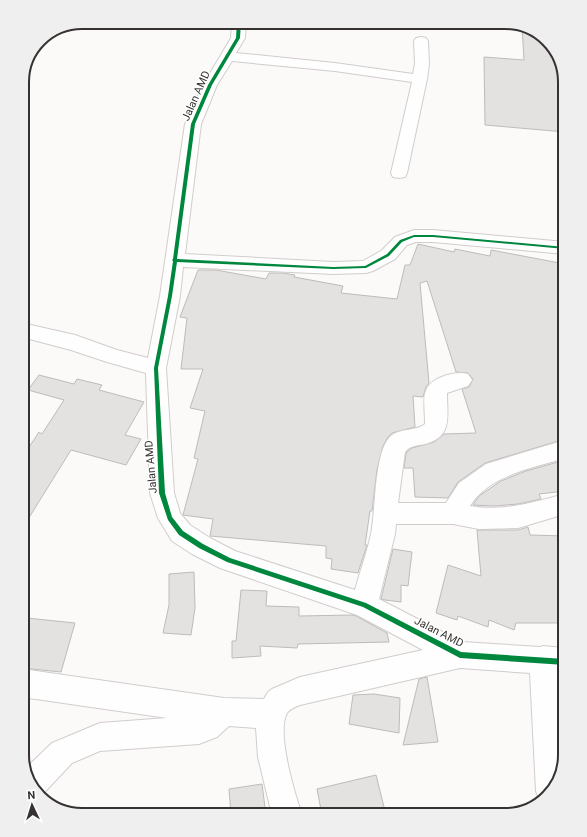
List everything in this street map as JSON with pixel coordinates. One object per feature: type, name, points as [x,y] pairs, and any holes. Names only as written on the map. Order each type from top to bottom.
[{"type":"street","name":"Jalan AMD","points":[[239,29],[238,38],[210,85],[193,124],[170,296],[156,368],[162,493],[170,518],[181,533],[201,546],[229,560],[364,605],[460,655],[554,660]]},
{"type":"street","points":[[399,173],[420,79],[422,64],[421,41]]},
{"type":"street","points":[[227,56],[335,67],[420,79]]},
{"type":"street","points":[[174,260],[333,268],[366,267],[388,255],[402,241],[414,236],[433,236],[558,247]]},
{"type":"street","points":[[29,332],[75,343],[114,357],[156,368]]},
{"type":"street","points":[[364,605],[384,534],[394,447],[399,441],[406,438],[427,434],[433,431],[436,426],[436,391],[443,385],[461,380]]},
{"type":"street","points":[[453,513],[467,490],[494,471],[558,451]]},
{"type":"street","points":[[386,514],[453,513],[479,518],[518,517],[558,506]]},
{"type":"street","points":[[285,808],[278,787],[269,730],[271,714],[278,701],[300,691],[460,655]]},
{"type":"street","points":[[551,781],[554,660]]},
{"type":"street","points":[[29,684],[224,712],[271,714]]},
{"type":"street","points":[[35,780],[62,753],[100,737],[199,730],[207,727],[224,712]]},
{"type":"building","points":[[522,32],[532,36],[543,44],[554,62],[558,75],[558,131],[485,125],[484,57],[524,60]]},
{"type":"building","points":[[418,244],[454,252],[455,249],[490,256],[491,250],[558,263],[558,441],[485,463],[458,482],[448,498],[415,497],[413,468],[404,468],[406,453],[412,448],[434,442],[444,434],[476,433],[462,389],[469,387],[473,379],[468,373],[456,372],[427,281],[420,283],[429,383],[423,397],[413,396],[415,427],[392,433],[383,446],[377,470],[372,511],[370,511],[365,545],[367,545],[358,573],[331,569],[332,559],[326,558],[326,546],[210,536],[213,519],[183,515],[198,459],[194,458],[205,411],[190,408],[203,369],[181,369],[187,318],[180,317],[198,270],[216,270],[266,279],[269,273],[283,273],[295,275],[294,277],[343,286],[341,293],[397,299],[405,265],[410,265]]},
{"type":"building","points":[[39,375],[74,384],[77,379],[102,385],[99,390],[144,402],[125,435],[141,439],[126,465],[71,450],[29,518],[29,447],[39,432],[42,434],[64,400],[29,390]]},
{"type":"building","points":[[558,462],[558,492],[539,494],[541,499],[518,504],[494,506],[473,505],[479,496],[501,481],[526,471]]},
{"type":"building","points":[[528,527],[530,535],[558,536],[558,623],[516,623],[514,630],[489,620],[488,627],[458,616],[457,620],[436,613],[448,565],[481,576],[477,530],[518,530]]},
{"type":"building","points":[[393,549],[412,552],[408,586],[401,585],[401,602],[381,599]]},
{"type":"building","points":[[194,572],[195,608],[191,635],[163,633],[169,605],[169,574]]},
{"type":"building","points":[[241,590],[267,591],[266,606],[299,607],[299,616],[356,616],[387,633],[389,642],[298,644],[297,648],[260,646],[261,656],[232,658],[232,641],[236,641]]},
{"type":"building","points":[[29,618],[75,623],[61,672],[29,669]]},
{"type":"building","points":[[427,677],[438,742],[403,745],[419,679]]},
{"type":"building","points":[[374,694],[400,698],[399,733],[349,724],[353,695]]},
{"type":"building","points":[[376,775],[384,808],[321,808],[317,789]]},
{"type":"building","points":[[262,784],[265,808],[230,808],[229,789]]},
{"type":"cycle path","points":[[239,29],[238,38],[210,85],[193,124],[170,296],[156,368],[162,493],[170,518],[181,533],[201,546],[229,560],[364,605],[460,655],[558,662]]},
{"type":"cycle path","points":[[174,260],[333,268],[366,267],[388,255],[401,241],[414,236],[433,236],[558,247]]}]
